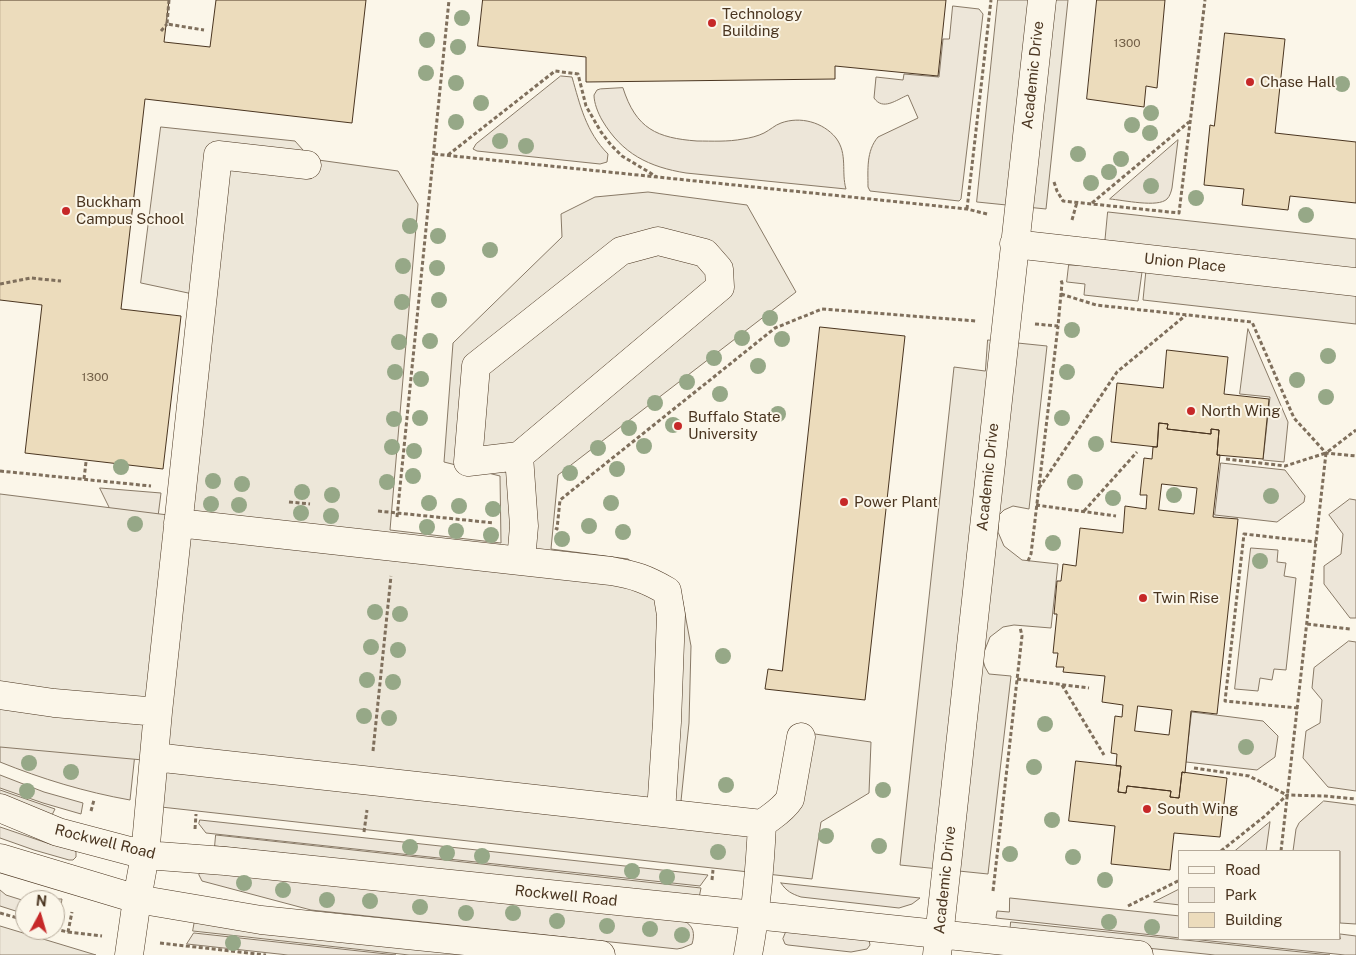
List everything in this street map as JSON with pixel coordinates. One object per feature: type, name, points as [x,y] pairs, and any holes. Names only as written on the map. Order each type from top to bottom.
[{"type":"street","name":"Academic Drive","points":[[938,945],[1042,0]]},
{"type":"street","points":[[129,955],[145,855],[158,712],[218,155],[307,165]]},
{"type":"street","points":[[658,241],[705,253],[718,269],[720,287],[519,456],[468,462],[476,366],[621,251],[658,241]]},
{"type":"street","name":"Union Place","points":[[1014,244],[1356,282]]},
{"type":"street","points":[[519,456],[524,526],[521,561]]},
{"type":"street","points":[[178,523],[629,574],[649,580],[667,591],[671,615],[661,812]]},
{"type":"street","points":[[0,695],[54,704],[158,712]]},
{"type":"street","points":[[154,756],[762,824],[785,807],[790,799],[801,737]]},
{"type":"street","name":"Rockwell Road","points":[[0,808],[58,832],[145,855],[755,914],[938,945],[1139,955]]},
{"type":"street","points":[[748,955],[755,914],[762,824]]},
{"type":"street","points":[[0,858],[137,898],[261,920],[600,955]]},
{"type":"path","points":[[161,31],[167,24],[169,0]]},
{"type":"path","points":[[396,522],[449,0]]},
{"type":"path","points":[[967,209],[991,0]]},
{"type":"path","points":[[1054,181],[1063,201],[1179,213],[1205,0]]},
{"type":"path","points":[[167,24],[204,30]]},
{"type":"path","points":[[448,156],[555,71],[578,74],[586,106],[601,132],[622,156],[658,178]]},
{"type":"path","points":[[1092,204],[1190,122]]},
{"type":"path","points":[[434,154],[967,209],[992,216]]},
{"type":"path","points":[[1070,228],[1077,202]]},
{"type":"path","points":[[1028,561],[1031,554],[1058,326],[1062,283],[1060,277]]},
{"type":"path","points":[[0,284],[31,278],[61,281]]},
{"type":"path","points":[[1061,294],[1096,305],[1252,322],[1294,418],[1326,453],[1356,456]]},
{"type":"path","points":[[557,528],[560,500],[775,328],[822,309],[980,322]]},
{"type":"path","points":[[1039,488],[1117,372],[1186,315]]},
{"type":"path","points":[[1031,324],[1058,326]]},
{"type":"path","points":[[1226,459],[1285,466],[1326,453],[1356,430]]},
{"type":"path","points":[[1083,511],[1136,452]]},
{"type":"path","points":[[1281,850],[1326,453]]},
{"type":"path","points":[[84,479],[86,462]]},
{"type":"path","points":[[0,471],[155,486]]},
{"type":"path","points":[[1036,505],[1116,516]]},
{"type":"path","points":[[378,511],[500,523]]},
{"type":"path","points":[[1298,708],[1225,700],[1244,534],[1316,542]]},
{"type":"path","points":[[373,752],[391,575]]},
{"type":"path","points":[[1307,624],[1350,629]]},
{"type":"path","points":[[994,890],[1022,636],[1020,627]]},
{"type":"path","points":[[1017,679],[1089,688]]},
{"type":"path","points":[[1062,684],[1104,755]]},
{"type":"path","points":[[1194,768],[1249,776],[1287,795],[1356,799]]},
{"type":"path","points":[[1222,850],[1265,816],[1287,795]]},
{"type":"path","points":[[364,832],[367,808]]},
{"type":"path","points":[[195,830],[196,814]]},
{"type":"path","points":[[1128,906],[1178,881]]},
{"type":"path","points":[[68,932],[74,903]]},
{"type":"path","points":[[0,913],[15,917]]},
{"type":"path","points":[[65,931],[105,936]]},
{"type":"path","points":[[158,942],[266,955]]},
{"type":"green space","points":[[953,6],[979,9],[983,14],[961,199],[959,201],[870,191],[868,187],[868,161],[874,142],[878,137],[918,118],[908,95],[886,104],[878,102],[874,98],[876,77],[903,80],[904,74],[939,77],[943,39],[949,39]]},
{"type":"green space","points":[[561,76],[572,77],[589,127],[600,146],[608,154],[607,162],[600,164],[477,151],[473,149],[476,144]]},
{"type":"green space","points":[[623,88],[634,113],[650,129],[659,134],[683,140],[732,141],[759,135],[788,121],[803,120],[818,124],[831,132],[840,144],[846,189],[686,173],[648,163],[618,142],[596,108],[594,95],[597,90]]},
{"type":"green space","points":[[1178,140],[1172,188],[1167,199],[1162,202],[1148,203],[1110,199]]},
{"type":"green space","points":[[1069,265],[1142,272],[1138,301],[1084,295],[1085,284],[1067,282]]},
{"type":"green space","points":[[1248,329],[1288,422],[1284,462],[1263,460],[1270,397],[1240,394]]},
{"type":"green space","points":[[1221,463],[1285,470],[1305,496],[1304,502],[1277,522],[1215,515]]},
{"type":"green space","points":[[100,488],[161,493],[155,540],[127,543]]},
{"type":"green space","points":[[1350,499],[1356,500],[1356,618],[1350,618],[1324,584],[1324,566],[1341,554],[1343,534],[1329,515]]},
{"type":"green space","points":[[1251,548],[1278,550],[1277,562],[1286,563],[1284,576],[1296,578],[1286,670],[1274,669],[1272,680],[1260,678],[1258,691],[1235,689]]},
{"type":"green space","points":[[1349,641],[1356,642],[1356,791],[1328,787],[1303,758],[1306,731],[1320,723],[1322,700],[1312,688],[1314,668]]},
{"type":"green space","points":[[1192,712],[1263,721],[1278,736],[1275,757],[1257,770],[1186,762]]},
{"type":"green space","points":[[137,735],[130,800],[64,784],[0,762],[0,738]]},
{"type":"green space","points":[[0,775],[44,792],[83,803],[81,814],[0,788]]},
{"type":"green space","points":[[1324,801],[1356,805],[1356,924],[1341,923],[1341,850],[1293,850],[1296,829],[1299,823]]},
{"type":"green space","points":[[200,820],[708,875],[700,886],[206,833],[199,824]]},
{"type":"green space","points":[[1270,822],[1266,850],[1236,850]]},
{"type":"green space","points":[[0,827],[74,850],[76,857],[73,860],[69,860],[0,838]]},
{"type":"green space","points":[[201,871],[684,921],[692,928],[693,937],[692,944],[677,949],[311,910],[202,881],[199,875]]},
{"type":"green space","points":[[781,883],[920,898],[912,904],[899,908],[801,897],[790,892]]},
{"type":"green space","points":[[0,890],[6,895],[15,898],[15,911],[0,906]]},
{"type":"green space","points":[[1178,890],[1178,905],[1154,902]]},
{"type":"green space","points":[[1010,898],[1178,916],[1178,938],[996,918],[997,911],[1009,912]]},
{"type":"green space","points":[[786,932],[869,940],[870,945],[867,949],[851,952],[788,945],[785,944],[783,939]]},
{"type":"green space","points":[[194,933],[396,955],[288,955],[187,944]]},
{"type":"green space","points":[[1341,934],[1356,936],[1356,955],[1201,940],[1341,940]]},
{"type":"shaded area","points":[[998,0],[1068,0],[1046,209],[977,202]]},
{"type":"shaded area","points":[[161,127],[295,141],[311,159],[398,171],[418,204],[390,530],[501,543],[500,476],[444,462],[453,343],[562,237],[561,214],[595,197],[648,192],[747,205],[796,292],[558,475],[551,549],[628,559],[682,598],[691,646],[689,723],[681,801],[736,830],[782,811],[794,731],[871,742],[869,793],[821,822],[812,879],[161,807],[207,297],[141,283]]},
{"type":"shaded area","points":[[1108,212],[1356,239],[1356,324],[1143,300],[1146,270],[1103,265]]},
{"type":"shaded area","points":[[988,340],[1047,346],[1029,509],[1013,506],[1004,510],[999,515],[998,532],[1004,546],[1022,560],[1058,564],[1051,628],[1014,625],[1003,627],[990,637],[982,657],[989,674],[1011,676],[988,874],[900,865],[954,367],[985,371]]},
{"type":"shaded area","points":[[0,494],[168,515],[143,760],[0,747]]},
{"type":"shaded area","points":[[0,790],[55,809],[50,819],[0,800]]},
{"type":"shaded area","points":[[216,835],[701,888],[699,898],[215,846]]},
{"type":"shaded area","points":[[195,920],[519,955],[409,955],[193,931]]},
{"type":"shaded area","points":[[1011,922],[1330,955],[1215,955],[1010,934]]},
{"type":"shaded area","points":[[0,926],[15,931],[15,940],[46,940],[96,955],[0,955]]},
{"type":"building","name":"Buckham Campus School","points":[[0,0],[169,0],[164,42],[210,47],[216,0],[366,0],[352,123],[145,99],[121,309],[181,316],[163,469],[25,453],[42,305],[0,300]]},
{"type":"building","name":"Technology Building","points":[[483,0],[946,0],[938,76],[835,66],[835,79],[586,82],[586,57],[478,46]]},
{"type":"building","points":[[1097,0],[1165,0],[1157,88],[1146,86],[1144,107],[1087,99]]},
{"type":"building","name":"Chase Hall","points":[[1225,33],[1285,39],[1275,133],[1356,142],[1356,203],[1290,196],[1288,210],[1242,205],[1244,189],[1204,185],[1210,125],[1214,126]]},
{"type":"building","name":"Power Plant","points":[[820,327],[905,336],[865,700],[765,689],[768,669],[782,671]]},
{"type":"building","name":"North Wing","points":[[1167,350],[1228,357],[1224,394],[1269,399],[1263,459],[1217,455],[1219,430],[1211,429],[1211,434],[1167,429],[1168,424],[1159,423],[1157,447],[1111,442],[1117,383],[1163,388]]},
{"type":"building","name":"Twin Rise","points":[[1159,423],[1168,424],[1167,429],[1211,434],[1211,429],[1219,430],[1217,455],[1220,455],[1213,517],[1238,519],[1217,714],[1191,711],[1185,773],[1182,772],[1179,798],[1170,797],[1171,791],[1127,786],[1126,793],[1118,792],[1121,766],[1116,766],[1117,754],[1111,753],[1115,716],[1122,717],[1123,705],[1102,702],[1105,676],[1063,672],[1064,667],[1056,667],[1058,653],[1053,653],[1057,614],[1054,614],[1057,581],[1061,581],[1063,564],[1076,566],[1080,528],[1123,533],[1125,506],[1146,509],[1147,495],[1140,495],[1144,458],[1152,459],[1153,447],[1157,447]],"holes":[[[1162,484],[1197,488],[1194,514],[1159,510]],[[1138,706],[1172,710],[1169,735],[1135,731]]]},
{"type":"building","name":"South Wing","points":[[1076,761],[1121,766],[1118,792],[1126,793],[1127,786],[1171,791],[1170,797],[1179,798],[1182,772],[1227,778],[1220,837],[1174,833],[1170,870],[1111,864],[1115,826],[1069,821]]},
{"type":"place","name":"Technology Building","points":[[712,23]]},
{"type":"place","name":"Chase Hall","points":[[1250,82]]},
{"type":"place","name":"Buckham Campus School","points":[[66,211]]},
{"type":"place","name":"North Wing","points":[[1191,411]]},
{"type":"place","name":"Buffalo State University","points":[[678,426]]},
{"type":"place","name":"Power Plant","points":[[844,502]]},
{"type":"place","name":"Twin Rise","points":[[1143,598]]},
{"type":"place","name":"South Wing","points":[[1147,809]]}]
